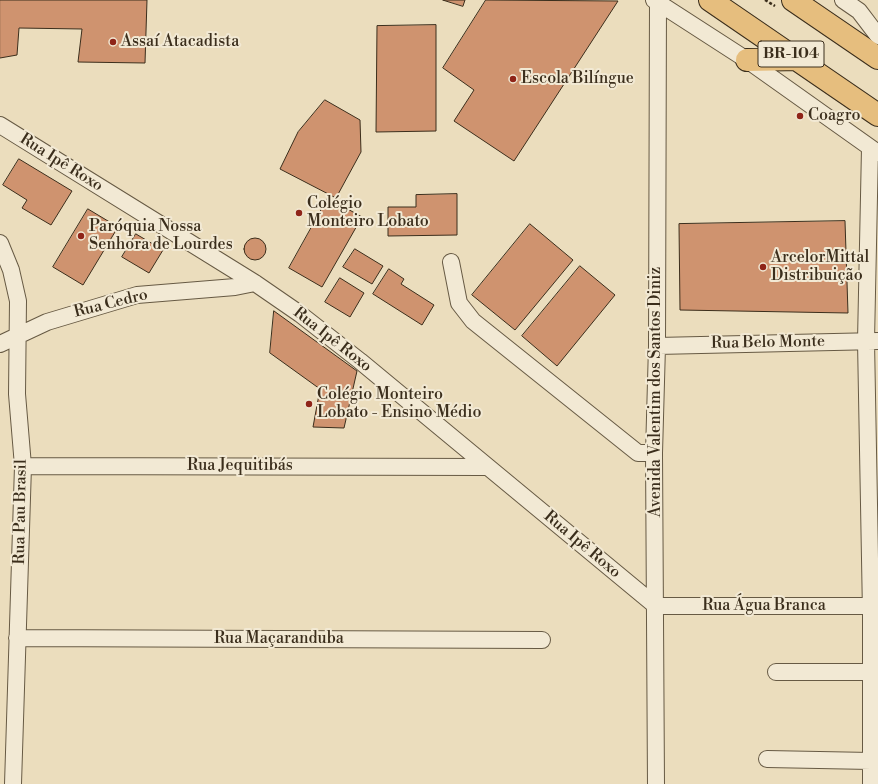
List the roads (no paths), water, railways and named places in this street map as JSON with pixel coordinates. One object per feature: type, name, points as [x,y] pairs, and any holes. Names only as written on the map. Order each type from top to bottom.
[{"type":"highway","name":"BR-104","points":[[710,0],[878,114]]},
{"type":"highway","name":"BR-104","points":[[793,0],[878,58]]},
{"type":"highway","points":[[747,60],[799,59]]},
{"type":"street","points":[[843,0],[878,24]]},
{"type":"street","points":[[656,1],[747,60],[874,151],[871,784]]},
{"type":"street","name":"Avenida Valentim dos Santos Diniz","points":[[656,1],[657,346],[654,453],[656,784]]},
{"type":"street","points":[[859,11],[878,36]]},
{"type":"street","name":"Rua Ipê Roxo","points":[[0,126],[255,284],[300,314],[354,356],[656,606]]},
{"type":"street","name":"Rua Pau Brasil","points":[[0,243],[12,270],[17,289],[17,394],[23,466],[13,784]]},
{"type":"street","points":[[451,262],[459,303],[473,321],[638,453],[654,453]]},
{"type":"street","name":"Rua Cedro","points":[[0,344],[47,322],[81,310],[137,295],[255,284]]},
{"type":"street","name":"Rua Belo Monte","points":[[657,346],[872,341]]},
{"type":"street","points":[[457,466],[468,451]]},
{"type":"street","name":"Rua Jequitibás","points":[[23,466],[487,467]]},
{"type":"street","name":"Rua Água Branca","points":[[656,606],[873,610]]},
{"type":"street","name":"Rua Maçaranduba","points":[[17,638],[542,640]]},
{"type":"street","points":[[776,672],[872,672]]},
{"type":"street","points":[[766,759],[871,761]]},
{"type":"place","name":"Assaí Atacadista","points":[[113,42]]},
{"type":"place","name":"Escola Bilíngue","points":[[513,79]]},
{"type":"place","name":"Coagro","points":[[800,116]]},
{"type":"place","name":"Colégio Monteiro Lobato","points":[[299,213]]},
{"type":"place","name":"Paróquia Nossa Senhora de Lourdes","points":[[81,236]]},
{"type":"place","name":"ArcelorMittal Distribuição","points":[[763,267]]},
{"type":"place","name":"Colégio Monteiro Lobato - Ensino Médio","points":[[309,404]]}]
